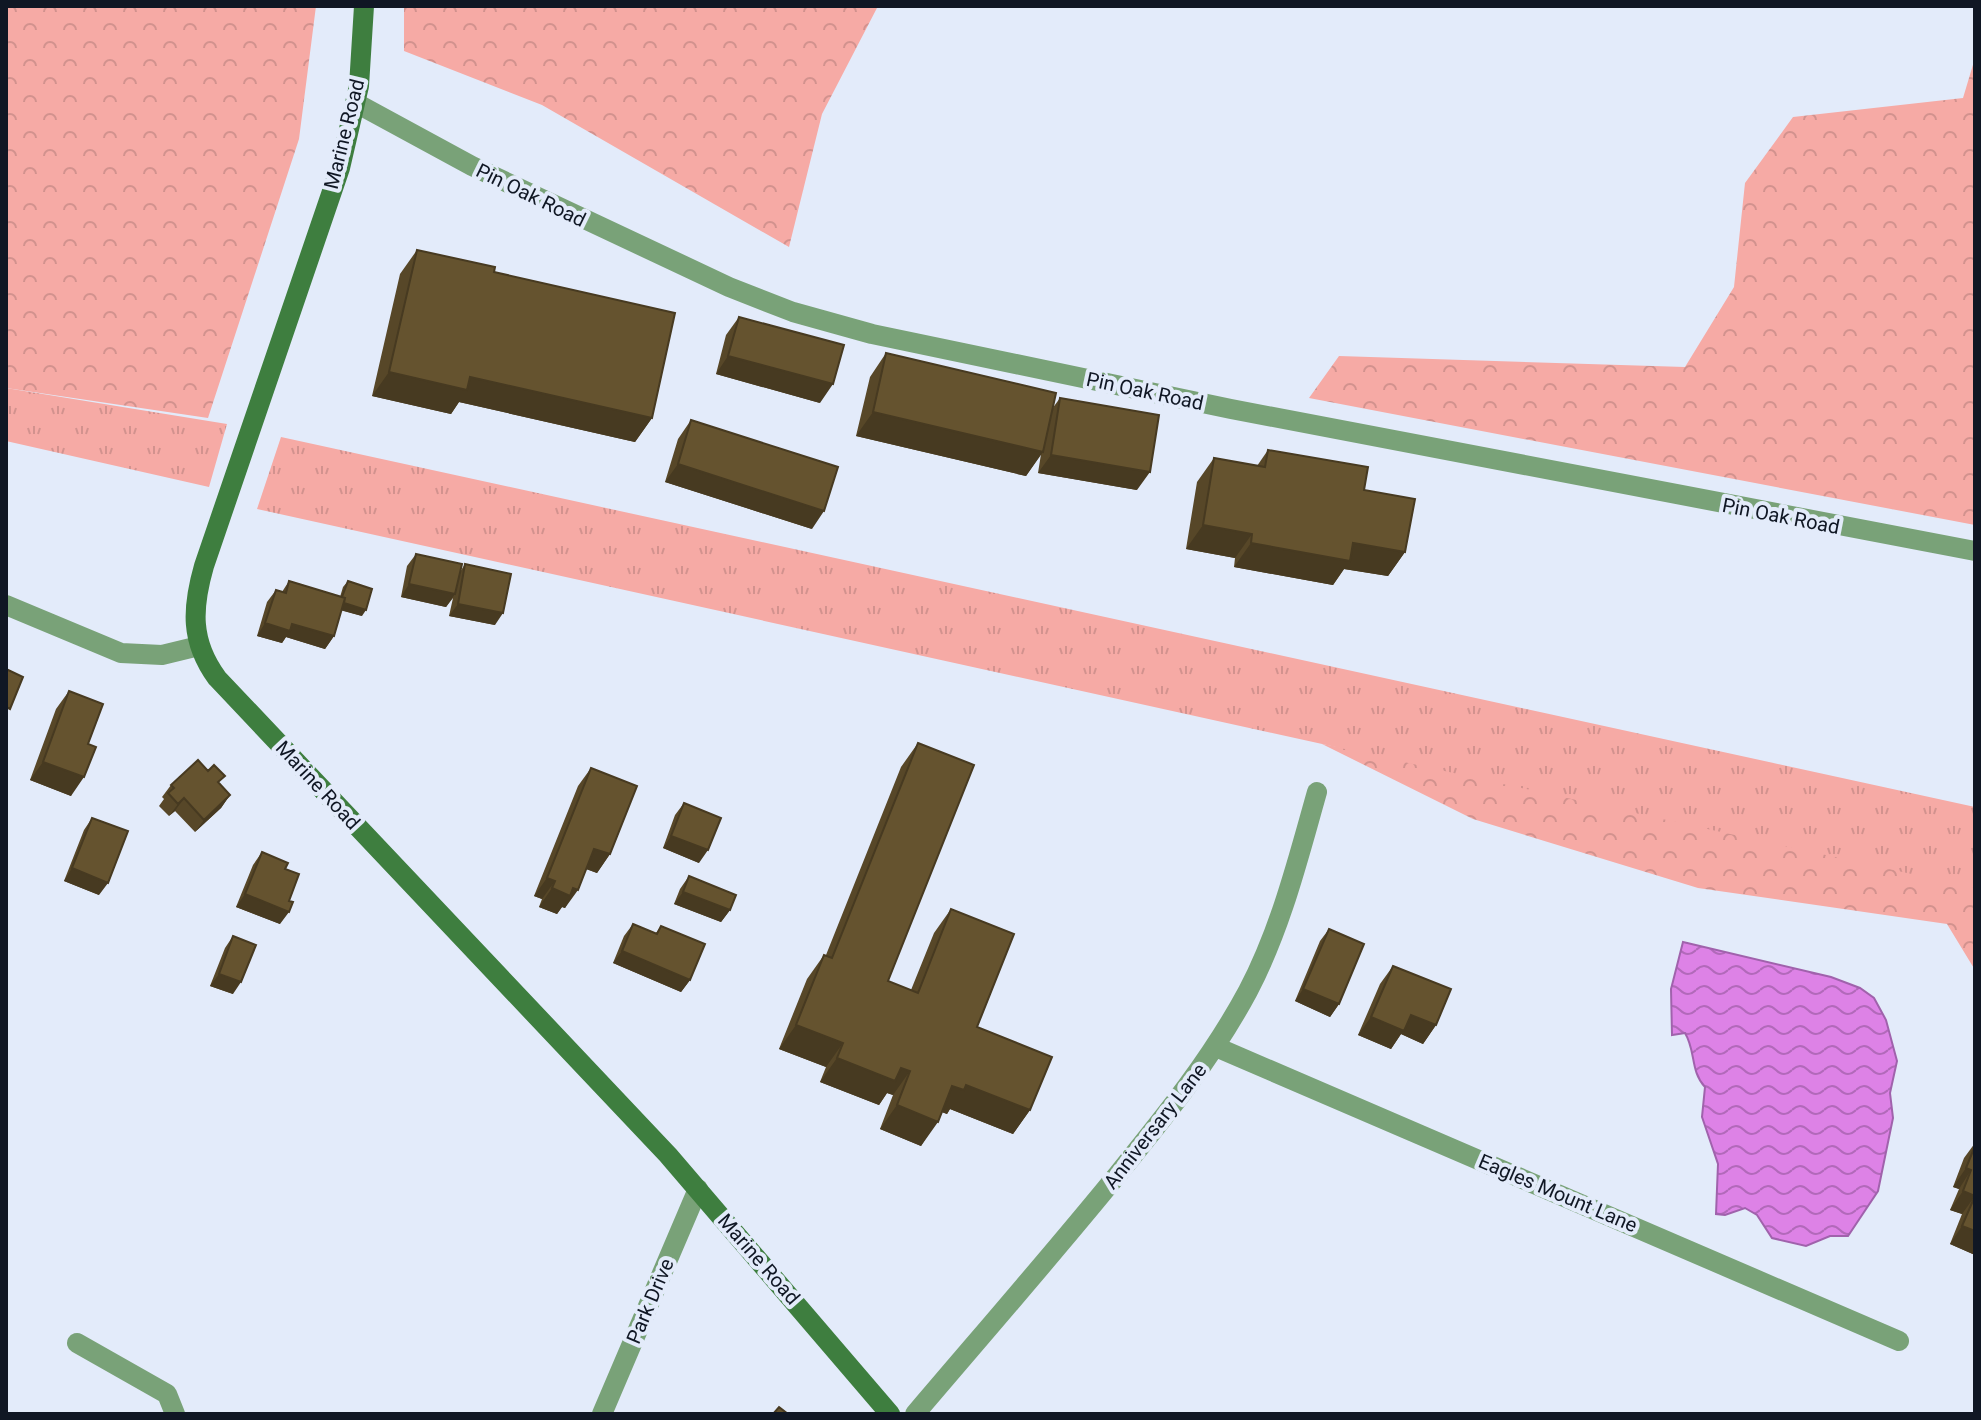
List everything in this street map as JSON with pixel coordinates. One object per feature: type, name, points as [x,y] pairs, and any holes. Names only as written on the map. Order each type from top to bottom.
[{"type":"main road","name":"Marine Road","points":[[364,6],[356,103],[340,168],[204,566],[193,612],[199,646],[217,678],[698,1189],[890,1414]]},
{"type":"street","name":"Pin Oak Road","points":[[356,103],[525,192],[729,287],[793,312],[872,334],[1293,421],[1975,551]]},
{"type":"street","points":[[6,605],[121,653],[162,655],[199,646]]},
{"type":"street","name":"Anniversary Lane","points":[[915,1414],[1071,1232],[1187,1089],[1216,1047],[1249,990],[1275,932],[1317,792]]},
{"type":"street","name":"Eagles Mount Lane","points":[[1216,1047],[1899,1341]]},
{"type":"street","name":"Park Drive","points":[[602,1414],[698,1189]]},
{"type":"street","points":[[77,1343],[167,1394],[175,1414]]},
{"type":"green space","points":[[6,6],[316,6],[299,139],[208,418],[6,388]]},
{"type":"green space","points":[[404,6],[878,6],[822,114],[789,247],[542,105],[404,51]]},
{"type":"green space","points":[[1975,58],[1975,525],[1309,398],[1339,356],[1685,367],[1734,287],[1745,183],[1793,117],[1963,98]]},
{"type":"green space","points":[[6,388],[227,424],[209,487],[6,441]]},
{"type":"green space","points":[[281,437],[1975,807],[1975,888],[257,509]]},
{"type":"green space","points":[[1322,744],[1975,861],[1975,970],[1947,924],[1698,888],[1473,819]]},
{"type":"water","points":[[1683,942],[1831,977],[1860,988],[1874,998],[1886,1020],[1897,1061],[1890,1093],[1893,1118],[1878,1191],[1848,1236],[1830,1236],[1806,1246],[1772,1238],[1757,1215],[1745,1208],[1725,1215],[1716,1214],[1718,1164],[1702,1117],[1705,1087],[1697,1074],[1685,1033],[1672,1035],[1671,989]]},
{"type":"building","points":[[417,250],[495,267],[494,272],[675,313],[652,418],[470,377],[467,390],[389,372]]},
{"type":"building","points":[[739,317],[844,345],[833,384],[728,356]]},
{"type":"building","points":[[886,353],[1056,393],[1043,452],[873,412]]},
{"type":"building","points":[[1060,398],[1159,415],[1150,472],[1051,455]]},
{"type":"building","points":[[691,420],[838,467],[824,511],[678,464]]},
{"type":"building","points":[[1268,450],[1368,467],[1364,490],[1415,499],[1405,552],[1353,543],[1350,561],[1251,543],[1252,534],[1203,525],[1214,458],[1265,467]]},
{"type":"building","points":[[416,554],[462,564],[455,594],[409,584]]},
{"type":"building","points":[[465,564],[511,574],[503,613],[458,604]]},
{"type":"building","points":[[289,581],[345,598],[334,636],[292,624],[290,631],[265,623],[276,590],[286,593]]},
{"type":"building","points":[[348,581],[372,589],[366,610],[344,603],[345,598],[342,597]]},
{"type":"building","points":[[6,669],[23,677],[10,709],[6,707]]},
{"type":"building","points":[[69,691],[103,704],[88,744],[96,747],[84,777],[43,762]]},
{"type":"building","points":[[918,743],[974,765],[888,981],[918,993],[951,909],[1014,934],[977,1027],[1052,1057],[1030,1110],[966,1085],[964,1090],[952,1086],[938,1122],[897,1105],[910,1071],[901,1068],[895,1081],[837,1058],[843,1043],[796,1025],[824,955],[832,958]]},
{"type":"building","points":[[198,760],[208,771],[214,765],[225,776],[218,782],[230,795],[204,820],[184,798],[178,804],[168,793],[174,788],[171,785]]},
{"type":"building","points":[[591,768],[637,786],[610,854],[594,849],[578,890],[573,888],[570,896],[552,888],[555,881],[547,878]]},
{"type":"building","points":[[684,803],[721,818],[708,850],[671,836]]},
{"type":"building","points":[[92,818],[128,831],[108,883],[72,868]]},
{"type":"building","points":[[262,852],[288,863],[285,869],[299,874],[289,901],[293,902],[289,912],[245,894]]},
{"type":"building","points":[[689,876],[736,895],[730,910],[683,892]]},
{"type":"building","points":[[633,924],[657,934],[661,926],[705,944],[690,980],[622,951]]},
{"type":"building","points":[[1329,929],[1364,944],[1339,1004],[1303,989]]},
{"type":"building","points":[[233,936],[256,945],[241,982],[219,974]]},
{"type":"building","points":[[1393,966],[1451,989],[1436,1025],[1411,1015],[1404,1031],[1371,1017]]},
{"type":"building","points":[[1975,1146],[1975,1196],[1963,1191],[1971,1170],[1966,1168]]},
{"type":"building","points":[[1975,1196],[1975,1231],[1962,1226]]},
{"type":"building","points":[[779,1407],[788,1414],[773,1414]]}]
